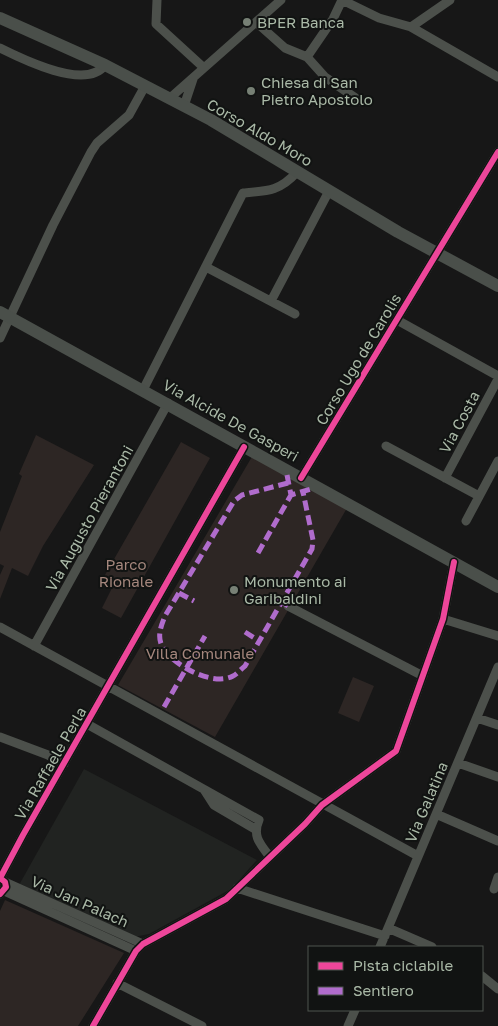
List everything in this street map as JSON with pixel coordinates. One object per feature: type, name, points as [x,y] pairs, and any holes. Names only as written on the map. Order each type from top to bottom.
[{"type":"main road","name":"Corso Aldo Moro","points":[[0,18],[170,98],[437,254],[498,286]]},
{"type":"main road","name":"Via Alcide De Gasperi","points":[[4,315],[168,403],[498,588]]},
{"type":"street","points":[[170,98],[281,0]]},
{"type":"street","points":[[306,57],[334,18],[342,0],[379,18],[411,27],[498,76]]},
{"type":"street","points":[[411,27],[450,0]]},
{"type":"street","points":[[154,1],[156,24],[203,67]]},
{"type":"street","points":[[257,23],[285,48],[306,57],[325,77],[360,101]]},
{"type":"street","points":[[0,48],[41,68],[64,74],[92,73],[102,70],[105,66]]},
{"type":"street","points":[[184,106],[194,77]]},
{"type":"street","points":[[0,338],[4,315],[91,152],[97,143],[129,115],[145,86]]},
{"type":"street","name":"Corso Ugo de Carolis","points":[[301,478],[498,152]]},
{"type":"street","points":[[143,390],[243,193],[266,191],[285,185],[297,172]]},
{"type":"street","points":[[271,301],[329,191]]},
{"type":"street","points":[[206,267],[295,314]]},
{"type":"street","points":[[397,320],[498,378]]},
{"type":"street","name":"Via Costa","points":[[445,478],[498,378]]},
{"type":"street","name":"Via Augusto Pierantoni","points":[[34,646],[168,403]]},
{"type":"street","points":[[386,446],[479,496]]},
{"type":"street","name":"Via Raffaele Perla","points":[[2,887],[64,764],[244,447]]},
{"type":"street","points":[[466,520],[498,461]]},
{"type":"street","points":[[93,1026],[136,951],[143,944],[226,899],[322,805],[396,751],[443,619],[454,562]]},
{"type":"street","points":[[288,606],[423,676]]},
{"type":"street","points":[[443,619],[498,636]]},
{"type":"street","points":[[0,627],[108,688],[418,856]]},
{"type":"street","name":"Via Galatina","points":[[380,946],[498,667]]},
{"type":"street","points":[[476,718],[498,726]]},
{"type":"street","points":[[87,724],[205,791],[214,806],[257,825],[257,840],[270,857]]},
{"type":"street","points":[[0,737],[48,755],[64,764]]},
{"type":"street","points":[[458,763],[498,777]]},
{"type":"street","points":[[436,814],[498,841]]},
{"type":"street","points":[[494,889],[498,877]]},
{"type":"street","name":"Via Jan Palach","points":[[2,887],[143,944]]},
{"type":"street","name":"Via Jan Palach","points":[[2,887],[136,951]]},
{"type":"street","points":[[237,888],[429,946]]},
{"type":"street","points":[[483,977],[498,989]]},
{"type":"street","points":[[117,983],[192,1024],[202,1026]]},
{"type":"street","points":[[348,1026],[355,1011]]},
{"type":"shaded area","points":[[84,769],[257,860],[231,889],[149,934],[134,937],[19,885]]},
{"type":"green space","points":[[36,435],[94,465],[43,546],[28,576],[12,568],[0,599],[0,575],[4,566],[0,564],[0,532],[22,476],[19,474]]},
{"type":"green space","name":"Parco Rionale","points":[[181,442],[210,458],[121,618],[102,608],[112,588],[101,582]]},
{"type":"green space","name":"Villa Comunale","points":[[253,455],[347,508],[215,737],[118,685]]},
{"type":"green space","points":[[353,677],[374,686],[359,722],[338,713]]},
{"type":"green space","points":[[5,900],[124,953],[78,1026],[0,1026],[0,911]]},
{"type":"marked path","points":[[287,475],[291,495],[311,489]]},
{"type":"marked path","points":[[288,483],[242,495],[234,501],[165,616],[160,631],[162,646],[174,660],[184,667],[204,676],[225,679],[235,675],[245,666],[312,549],[313,540],[303,492]]},
{"type":"marked path","points":[[258,553],[291,495]]},
{"type":"marked path","points":[[179,593],[194,601]]},
{"type":"marked path","points":[[272,595],[288,606]]},
{"type":"marked path","points":[[245,632],[259,641]]},
{"type":"marked path","points":[[164,707],[205,636]]},
{"type":"cycle path","points":[[301,478],[498,152]]},
{"type":"cycle path","points":[[0,894],[6,887],[5,882],[0,878],[23,835],[244,447]]},
{"type":"cycle path","points":[[93,1026],[136,951],[143,944],[226,899],[305,824],[322,805],[396,751],[443,619],[454,562]]},
{"type":"place","name":"BPER Banca","points":[[247,22]]},
{"type":"place","name":"Chiesa di San Pietro Apostolo","points":[[251,91]]},
{"type":"place","name":"Monumento ai Garibaldini","points":[[234,590]]}]
